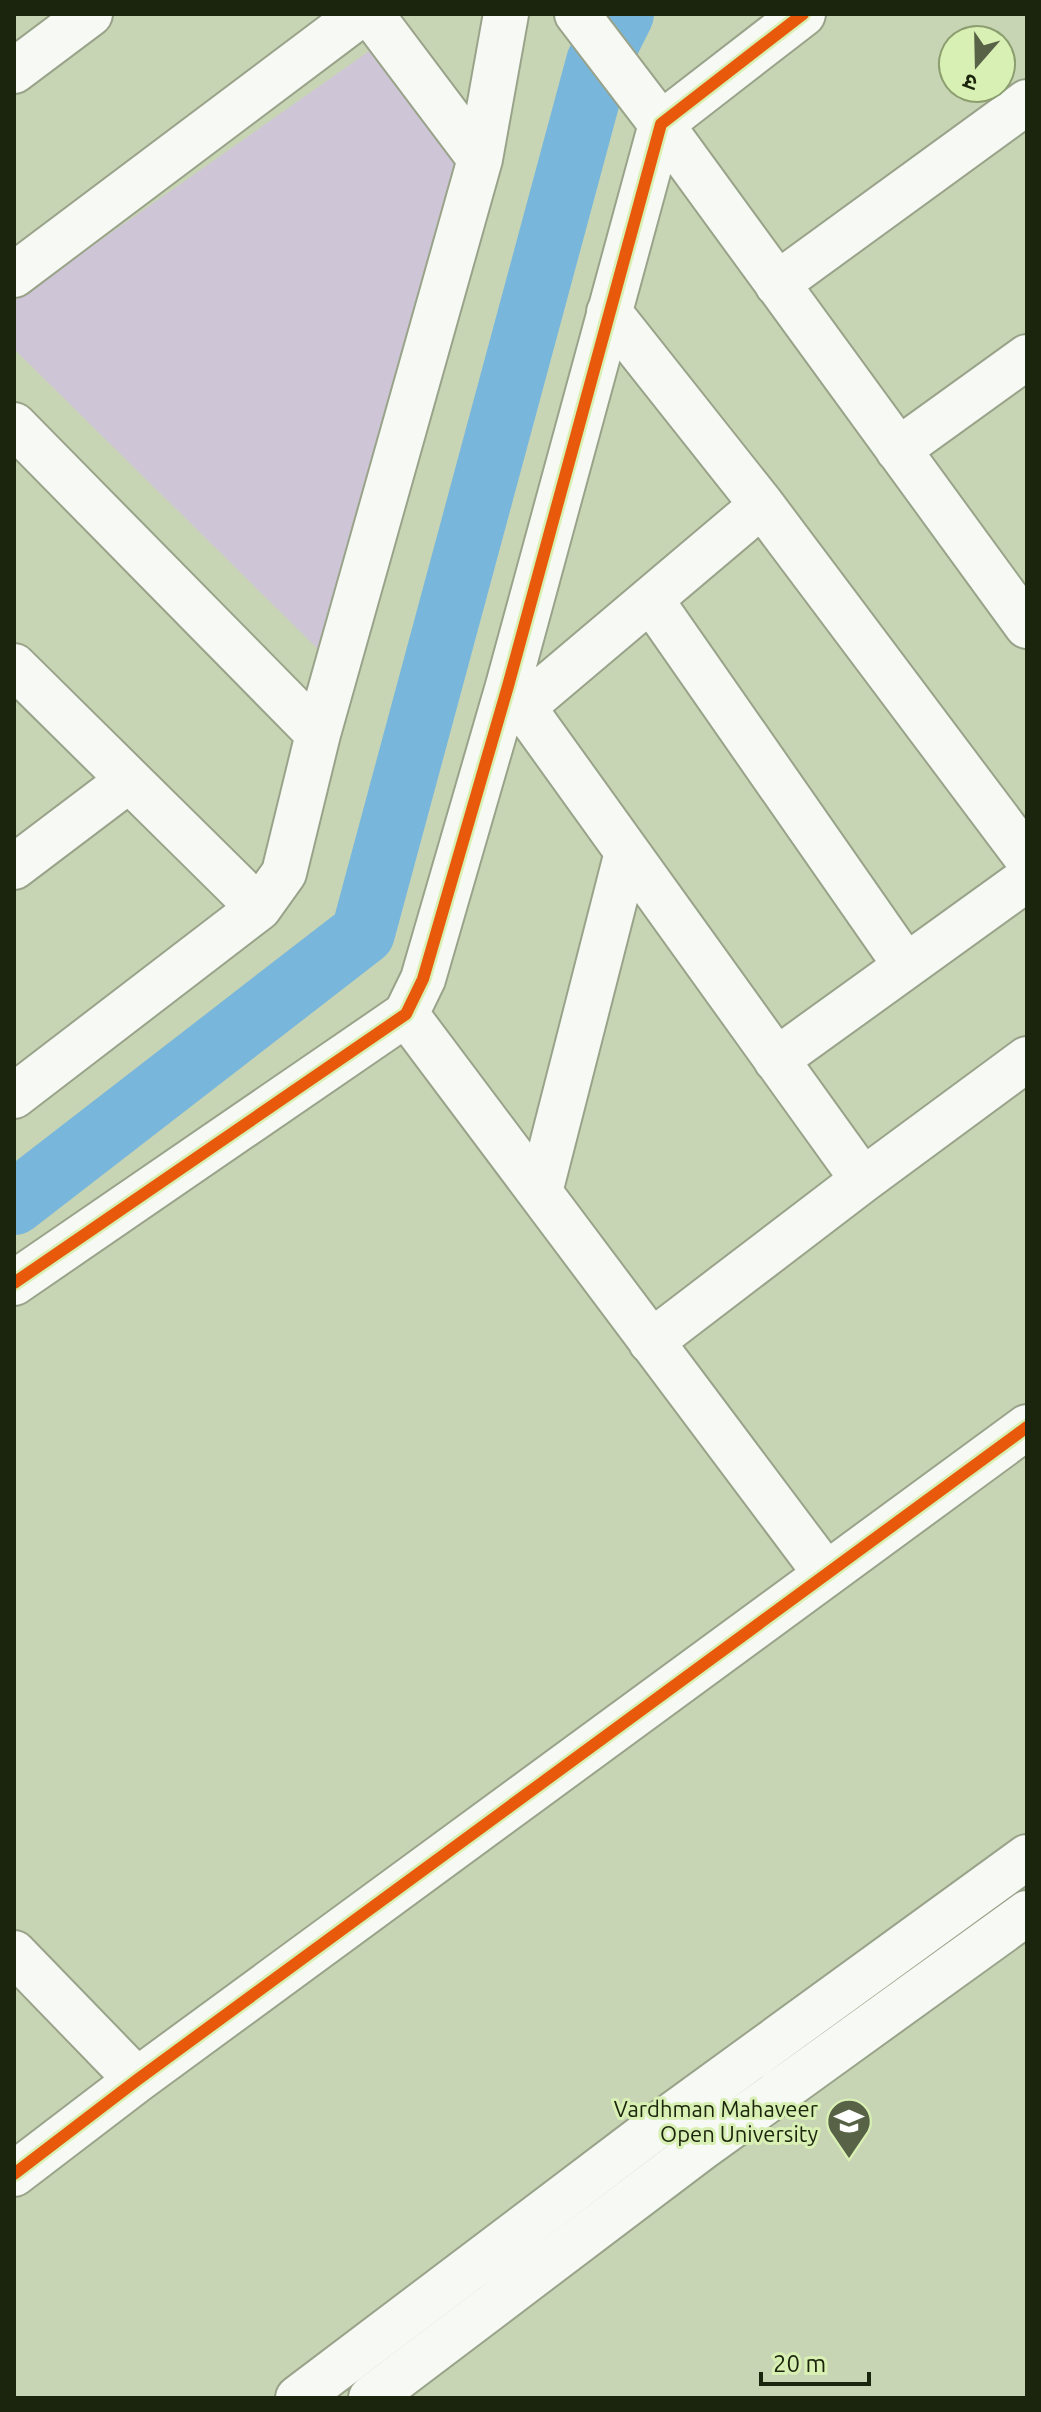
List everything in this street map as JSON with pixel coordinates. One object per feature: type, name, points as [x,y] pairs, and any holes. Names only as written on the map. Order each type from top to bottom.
[{"type":"street","points":[[14,71],[90,14]]},
{"type":"street","points":[[14,275],[361,14]]},
{"type":"street","points":[[371,14],[480,159]]},
{"type":"street","points":[[14,1096],[259,908],[284,873],[318,734],[480,159],[506,14]]},
{"type":"street","points":[[577,14],[1025,618]]},
{"type":"street","points":[[14,1283],[406,1014],[423,979],[515,696],[609,312],[650,110],[803,14]]},
{"type":"street","points":[[777,284],[1027,102]]},
{"type":"street","points":[[609,312],[762,505],[1027,858]]},
{"type":"street","points":[[898,450],[1027,357]]},
{"type":"street","points":[[14,425],[318,734]]},
{"type":"street","points":[[515,696],[651,600],[762,505]]},
{"type":"street","points":[[651,600],[906,966]]},
{"type":"street","points":[[14,666],[259,908]]},
{"type":"street","points":[[515,696],[863,1180]]},
{"type":"street","points":[[14,867],[129,780]]},
{"type":"street","points":[[540,1192],[627,852]]},
{"type":"street","points":[[776,1060],[1027,879]]},
{"type":"street","points":[[406,1014],[826,1574]]},
{"type":"street","points":[[651,1342],[1027,1059]]},
{"type":"street","points":[[14,2174],[137,2080],[1027,1427]]},
{"type":"street","points":[[298,2398],[660,2124],[1027,1857]]},
{"type":"street","points":[[371,2398],[713,2140],[1027,1913]]},
{"type":"street","points":[[14,1953],[137,2080]]},
{"type":"shaded area","points":[[382,42],[461,149],[323,654],[14,349],[14,301]]},
{"type":"waterway","points":[[14,1203],[363,933],[598,62],[622,14]]},
{"type":"cycle path","points":[[14,1283],[406,1014],[423,979],[508,686],[661,124],[803,14]]},
{"type":"cycle path","points":[[14,2174],[137,2080],[1027,1427]]},
{"type":"place","name":"Vardhman Mahaveer Open University","points":[[849,2160]]}]
